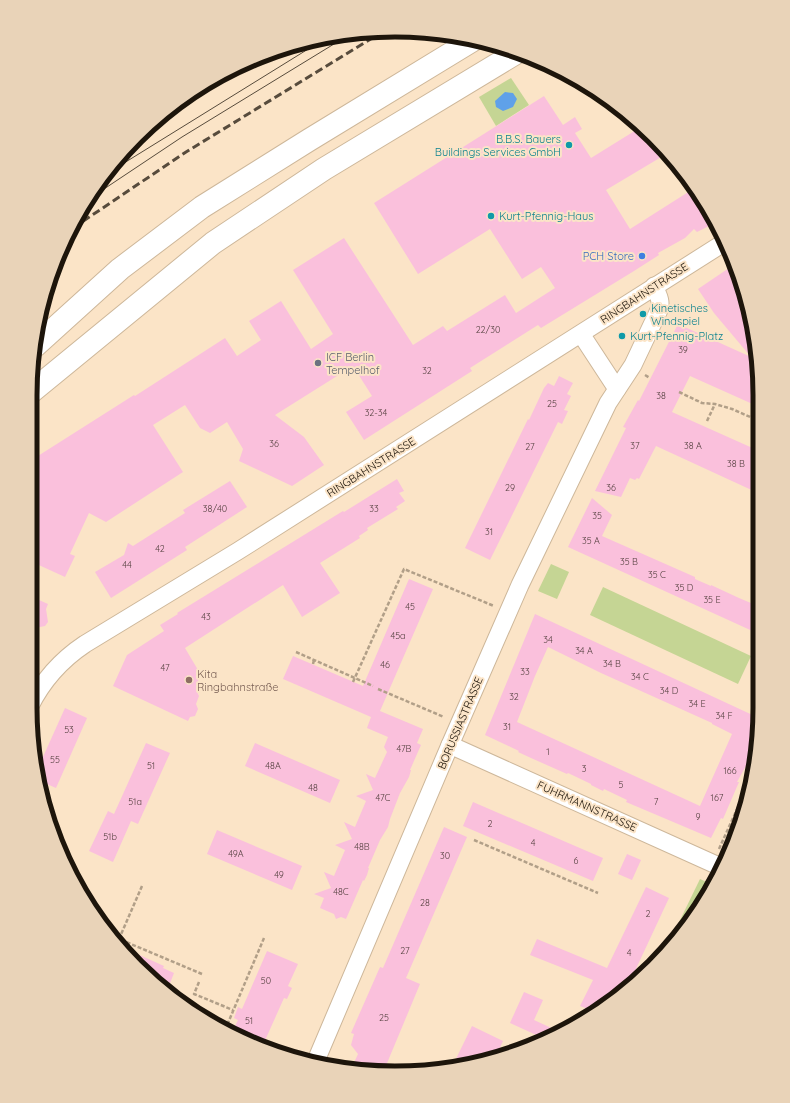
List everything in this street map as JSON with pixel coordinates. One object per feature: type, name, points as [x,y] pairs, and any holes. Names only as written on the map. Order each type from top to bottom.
[{"type":"highway","points":[[41,340],[120,270],[202,207],[466,44]]},
{"type":"highway","points":[[37,388],[213,243],[324,169],[510,56]]},
{"type":"street","name":"RINGBAHNSTRASSE","points":[[37,694],[44,681],[79,648],[244,547],[720,245]]},
{"type":"street","name":"BORUSSIASTRASSE","points":[[317,1057],[508,611],[608,403],[632,365],[661,305],[661,300],[654,286]]},
{"type":"street","points":[[580,334],[617,389]]},
{"type":"street","name":"FUHRMANNSTRASSE","points":[[450,745],[719,860]]},
{"type":"path","points":[[679,392],[702,403],[715,404],[732,409],[753,418]]},
{"type":"path","points":[[707,421],[715,404]]},
{"type":"path","points":[[353,682],[404,569],[508,611]]},
{"type":"path","points":[[296,652],[373,686]]},
{"type":"path","points":[[312,664],[314,660]]},
{"type":"path","points":[[378,688],[459,724]]},
{"type":"path","points":[[725,848],[732,828]]},
{"type":"path","points":[[474,840],[598,893]]},
{"type":"path","points":[[120,937],[142,886]]},
{"type":"path","points":[[227,1024],[264,938]]},
{"type":"path","points":[[123,941],[202,974]]},
{"type":"path","points":[[199,982],[194,994],[233,1010]]},
{"type":"green space","points":[[511,78],[529,105],[496,126],[479,97]]},
{"type":"green space","points":[[551,564],[569,572],[557,599],[538,591]]},
{"type":"green space","points":[[603,587],[751,656],[738,684],[590,615]]},
{"type":"green space","points":[[733,826],[726,845],[722,851]]},
{"type":"green space","points":[[700,879],[707,882],[693,907],[675,931]]},
{"type":"water","points":[[505,92],[513,93],[517,99],[513,107],[503,111],[496,107],[495,101]]},
{"type":"building","points":[[544,96],[563,125],[575,117],[582,129],[575,133],[591,158],[636,130],[662,157],[606,190],[630,229],[689,191],[710,226],[697,232],[694,229],[685,238],[658,253],[659,255],[634,271],[541,328],[538,325],[470,368],[472,371],[364,440],[346,412],[372,396],[353,366],[275,415],[304,437],[324,465],[292,486],[239,461],[243,449],[227,422],[210,433],[200,428],[185,405],[153,425],[183,472],[106,522],[89,513],[70,554],[75,556],[65,577],[37,564],[37,457],[225,338],[237,356],[261,340],[249,321],[281,301],[311,349],[333,334],[293,270],[344,238],[413,345],[443,326],[447,331],[505,295],[516,313],[555,288],[541,267],[522,279],[490,229],[418,274],[374,203]]},
{"type":"building","points":[[730,268],[741,302],[751,357],[714,313],[698,289]]},
{"type":"building","points":[[678,324],[751,357],[753,404],[690,376],[672,412],[753,448],[753,491],[656,446],[639,479],[637,478],[635,480],[630,478],[621,497],[595,491],[626,428],[623,427],[638,400],[639,401]]},
{"type":"building","points":[[559,376],[573,383],[567,394],[571,396],[564,410],[568,411],[562,424],[558,422],[490,560],[465,548],[544,388],[548,383],[554,386]]},
{"type":"building","points":[[397,479],[404,491],[399,493],[405,501],[396,507],[398,509],[367,528],[368,530],[359,536],[360,538],[320,563],[340,593],[302,617],[283,585],[185,648],[201,675],[198,681],[201,685],[197,692],[199,696],[196,704],[198,709],[195,716],[190,717],[188,721],[113,686],[127,655],[164,631],[160,625],[178,614],[177,613]]},
{"type":"building","points":[[230,481],[247,507],[185,547],[187,550],[111,598],[95,572],[124,555],[128,543],[133,546],[185,513],[183,510]]},
{"type":"building","points":[[592,498],[612,515],[602,536],[753,604],[753,631],[568,547]]},
{"type":"building","points":[[409,579],[433,589],[380,711],[423,729],[417,743],[421,745],[410,770],[409,777],[400,793],[388,827],[380,840],[368,868],[367,875],[364,881],[363,880],[346,919],[341,917],[336,919],[334,914],[320,908],[324,898],[314,894],[331,888],[324,872],[334,876],[345,850],[335,845],[352,839],[344,822],[355,827],[366,801],[356,796],[373,790],[366,774],[375,778],[387,752],[384,747],[388,737],[367,728],[371,717],[283,679],[293,656],[363,686]]},
{"type":"building","points":[[37,599],[48,604],[46,609],[48,622],[45,626],[37,628]]},
{"type":"building","points":[[535,614],[753,715],[749,760],[737,782],[739,782],[723,819],[721,818],[711,838],[626,802],[627,800],[604,789],[603,791],[568,773],[567,774],[518,752],[519,751],[485,735]],"holes":[[[548,647],[601,673],[712,723],[732,734],[700,806],[517,722]]]},
{"type":"building","points":[[65,708],[87,718],[56,788],[45,783],[41,761]]},
{"type":"building","points":[[146,743],[170,753],[138,824],[131,821],[113,862],[89,851],[108,811],[114,814]]},
{"type":"building","points":[[255,743],[340,780],[330,803],[245,766]]},
{"type":"building","points":[[473,802],[603,858],[593,881],[463,826]]},
{"type":"building","points":[[444,827],[467,837],[406,978],[420,984],[386,1066],[354,1063],[358,1054],[351,1045],[354,1034],[351,1033],[380,967],[383,968]]},
{"type":"building","points":[[217,830],[302,866],[292,890],[207,854]]},
{"type":"building","points":[[627,854],[641,860],[632,880],[618,874]]},
{"type":"building","points":[[646,887],[669,898],[633,975],[589,1009],[580,1006],[593,980],[530,955],[537,939],[607,968]]},
{"type":"building","points":[[267,951],[298,964],[288,986],[292,988],[287,999],[284,998],[265,1041],[234,1028],[238,1020],[234,1018],[238,1007],[242,1009]]},
{"type":"building","points":[[134,952],[164,966],[163,968],[174,973],[169,985]]},
{"type":"building","points":[[524,992],[543,1000],[534,1020],[553,1029],[538,1036],[510,1023]]},
{"type":"building","points":[[472,1026],[503,1041],[498,1051],[455,1061]]},
{"type":"tram line","points":[[100,191],[182,137],[338,42]]},
{"type":"tram line","points":[[121,165],[312,47]]},
{"type":"railway","points":[[82,222],[186,152],[372,38]]},
{"type":"place","name":"B.B.S. Bauers Buildings Services GmbH","points":[[569,145]]},
{"type":"place","name":"Kurt-Pfennig-Haus","points":[[491,216]]},
{"type":"place","name":"PCH Store","points":[[642,256]]},
{"type":"place","name":"Kinetisches Windspiel","points":[[643,314]]},
{"type":"place","name":"Kurt-Pfennig-Platz","points":[[622,336]]},
{"type":"place","name":"ICF Berlin Tempelhof","points":[[318,363]]},
{"type":"place","name":"Kita Ringbahnstraße","points":[[189,680]]}]
